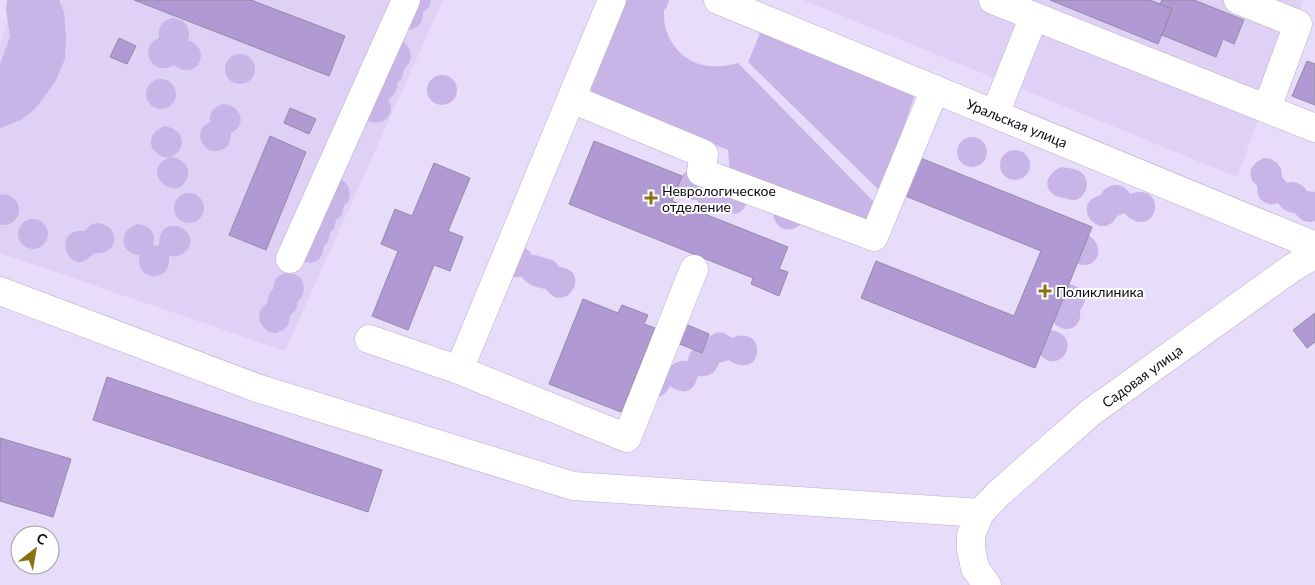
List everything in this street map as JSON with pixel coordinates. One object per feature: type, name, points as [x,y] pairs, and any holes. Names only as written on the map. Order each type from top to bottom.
[{"type":"street","points":[[290,259],[406,0]]},
{"type":"street","points":[[459,370],[612,0]]},
{"type":"street","name":"Уральская улица","points":[[718,0],[1315,246]]},
{"type":"street","points":[[993,0],[1315,128]]},
{"type":"street","points":[[1238,0],[1298,24],[1267,108]]},
{"type":"street","points":[[995,114],[1034,16]]},
{"type":"street","points":[[572,99],[704,154],[701,172],[874,237],[935,89]]},
{"type":"street","name":"Садовая улица","points":[[980,513],[1003,490],[1090,413],[1292,268],[1315,254]]},
{"type":"street","points":[[369,339],[459,370],[627,438],[694,269]]},
{"type":"street","points":[[0,290],[258,388],[573,486],[980,513],[971,535],[971,549],[975,568],[987,585]]},
{"type":"shaded area","points":[[7,0],[59,0],[64,12],[65,59],[55,82],[36,108],[21,120],[0,128],[0,64],[10,37],[6,10]]},
{"type":"shaded area","points":[[13,0],[443,0],[285,351],[0,253],[0,46]]},
{"type":"shaded area","points":[[400,0],[431,0],[429,7],[423,12],[422,20],[418,26],[403,30]]},
{"type":"shaded area","points":[[618,0],[669,0],[664,10],[665,25],[671,41],[678,50],[694,62],[704,65],[726,66],[738,63],[876,204],[866,220],[802,223],[793,229],[784,229],[774,219],[773,213],[730,177],[728,150],[601,99],[592,92],[587,81]]},
{"type":"shaded area","points":[[803,0],[1303,0],[1237,177]]},
{"type":"shaded area","points":[[172,18],[186,24],[189,31],[188,40],[196,44],[200,50],[201,57],[199,63],[189,70],[174,65],[159,68],[150,60],[148,54],[152,42],[159,38],[161,25]]},
{"type":"shaded area","points":[[763,26],[917,89],[881,192],[748,62]]},
{"type":"shaded area","points":[[400,40],[410,50],[411,57],[409,63],[404,69],[402,78],[397,83],[395,92],[388,99],[391,111],[389,115],[381,122],[370,122],[364,119]]},
{"type":"shaded area","points":[[240,54],[251,58],[255,69],[251,80],[240,84],[229,80],[225,69],[229,58]]},
{"type":"shaded area","points":[[442,75],[453,79],[457,90],[453,101],[442,105],[431,101],[427,90],[431,79]]},
{"type":"shaded area","points":[[161,79],[172,83],[176,94],[172,105],[161,109],[150,105],[146,94],[150,83]]},
{"type":"shaded area","points":[[223,104],[234,108],[238,112],[241,121],[231,133],[227,146],[218,151],[212,151],[202,144],[201,132],[210,122],[210,115],[213,110]]},
{"type":"shaded area","points":[[164,126],[176,130],[179,134],[182,144],[177,153],[171,157],[182,161],[188,170],[187,178],[182,185],[176,188],[169,187],[158,178],[157,171],[160,164],[168,158],[156,152],[151,144],[154,134]]},
{"type":"shaded area","points":[[972,137],[983,141],[987,152],[983,163],[972,167],[961,163],[957,152],[961,141]]},
{"type":"shaded area","points":[[1015,150],[1026,154],[1030,165],[1026,176],[1015,180],[1004,176],[1000,165],[1004,154]]},
{"type":"shaded area","points":[[1264,158],[1271,159],[1277,163],[1281,168],[1282,177],[1287,183],[1296,182],[1307,191],[1315,192],[1315,221],[1304,221],[1295,213],[1283,209],[1278,203],[1266,203],[1259,198],[1257,186],[1252,180],[1250,172],[1255,164]]},
{"type":"shaded area","points":[[1061,167],[1077,170],[1086,178],[1085,193],[1076,200],[1054,195],[1049,190],[1047,182],[1050,175]]},
{"type":"shaded area","points":[[692,169],[748,200],[746,205],[740,212],[733,214],[721,209],[710,211],[701,206],[697,200],[684,197],[678,188],[679,182],[685,172]]},
{"type":"shaded area","points":[[339,178],[349,188],[348,202],[344,205],[342,215],[336,220],[322,255],[318,260],[311,263],[304,262],[298,258]]},
{"type":"shaded area","points":[[1114,185],[1123,187],[1130,194],[1144,192],[1151,196],[1155,204],[1153,215],[1142,222],[1133,220],[1125,213],[1117,216],[1111,224],[1103,226],[1096,224],[1087,213],[1087,206],[1091,200],[1101,195],[1106,188]]},
{"type":"shaded area","points":[[189,193],[200,197],[204,208],[200,219],[189,223],[178,219],[174,208],[178,197]]},
{"type":"shaded area","points":[[0,195],[10,196],[15,200],[19,211],[18,217],[14,221],[0,225]]},
{"type":"shaded area","points":[[33,219],[44,223],[48,234],[44,245],[33,249],[22,245],[18,234],[22,223]]},
{"type":"shaded area","points":[[97,223],[111,229],[114,234],[113,245],[109,250],[102,253],[94,253],[85,261],[77,262],[67,252],[65,244],[67,237],[74,232],[85,231],[90,225]]},
{"type":"shaded area","points":[[137,224],[151,230],[154,236],[153,245],[159,246],[161,235],[165,228],[172,226],[185,230],[189,235],[190,242],[187,250],[183,254],[169,256],[165,272],[153,276],[146,274],[139,263],[140,255],[128,250],[124,241],[126,232]]},
{"type":"shaded area","points":[[1088,235],[1098,247],[1098,253],[1092,263],[1087,265],[1080,264],[1073,261]]},
{"type":"shaded area","points":[[523,247],[532,255],[556,262],[559,267],[569,270],[574,276],[573,290],[561,298],[553,296],[546,289],[533,286],[522,277],[513,277],[507,273]]},
{"type":"shaded area","points":[[286,273],[300,277],[304,290],[302,297],[298,301],[296,310],[290,316],[288,325],[276,333],[269,332],[260,322],[259,315],[261,309],[267,303],[275,280],[280,275]]},
{"type":"shaded area","points":[[1067,284],[1081,290],[1085,301],[1080,310],[1078,322],[1075,326],[1066,329],[1061,328],[1051,319]]},
{"type":"shaded area","points":[[1050,330],[1061,334],[1066,340],[1067,347],[1065,354],[1053,362],[1045,359],[1038,351],[1044,333]]},
{"type":"shaded area","points":[[718,332],[732,338],[745,336],[753,339],[757,347],[756,357],[750,364],[746,365],[733,363],[729,360],[719,363],[716,370],[711,374],[698,376],[691,389],[679,391],[670,386],[665,394],[657,398],[666,372],[670,367],[681,361],[688,361],[690,353],[695,347]]},
{"type":"building","points":[[134,0],[251,0],[345,36],[329,76]]},
{"type":"building","points":[[1050,0],[1150,0],[1172,9],[1158,44]]},
{"type":"building","points":[[1162,0],[1194,0],[1244,20],[1234,44],[1223,39],[1216,57],[1162,35],[1172,9],[1160,4]]},
{"type":"building","points":[[119,38],[136,46],[127,64],[110,57]]},
{"type":"building","points":[[1307,61],[1315,64],[1315,105],[1292,96]]},
{"type":"building","points":[[290,108],[316,119],[309,134],[284,123]]},
{"type":"building","points":[[270,136],[306,152],[266,250],[229,235]]},
{"type":"building","points":[[594,141],[682,176],[672,201],[788,247],[779,269],[788,272],[779,296],[751,284],[753,278],[569,204]]},
{"type":"building","points":[[918,157],[1092,227],[1035,368],[861,298],[876,261],[1014,316],[1041,251],[903,195]]},
{"type":"building","points":[[434,163],[470,178],[448,231],[463,237],[450,271],[434,265],[408,330],[372,316],[398,251],[381,244],[395,209],[412,216]]},
{"type":"building","points":[[583,299],[618,313],[622,305],[648,315],[644,324],[655,328],[621,412],[549,384]]},
{"type":"building","points":[[1315,313],[1315,342],[1307,348],[1293,330]]},
{"type":"building","points":[[683,323],[709,334],[702,353],[675,342]]},
{"type":"building","points":[[107,377],[382,470],[368,512],[93,420]]},
{"type":"building","points":[[0,438],[71,459],[53,517],[0,501]]},
{"type":"place","name":"Неврологическое отделение","points":[[651,198]]},
{"type":"place","name":"Поликлиника","points":[[1045,291]]}]
